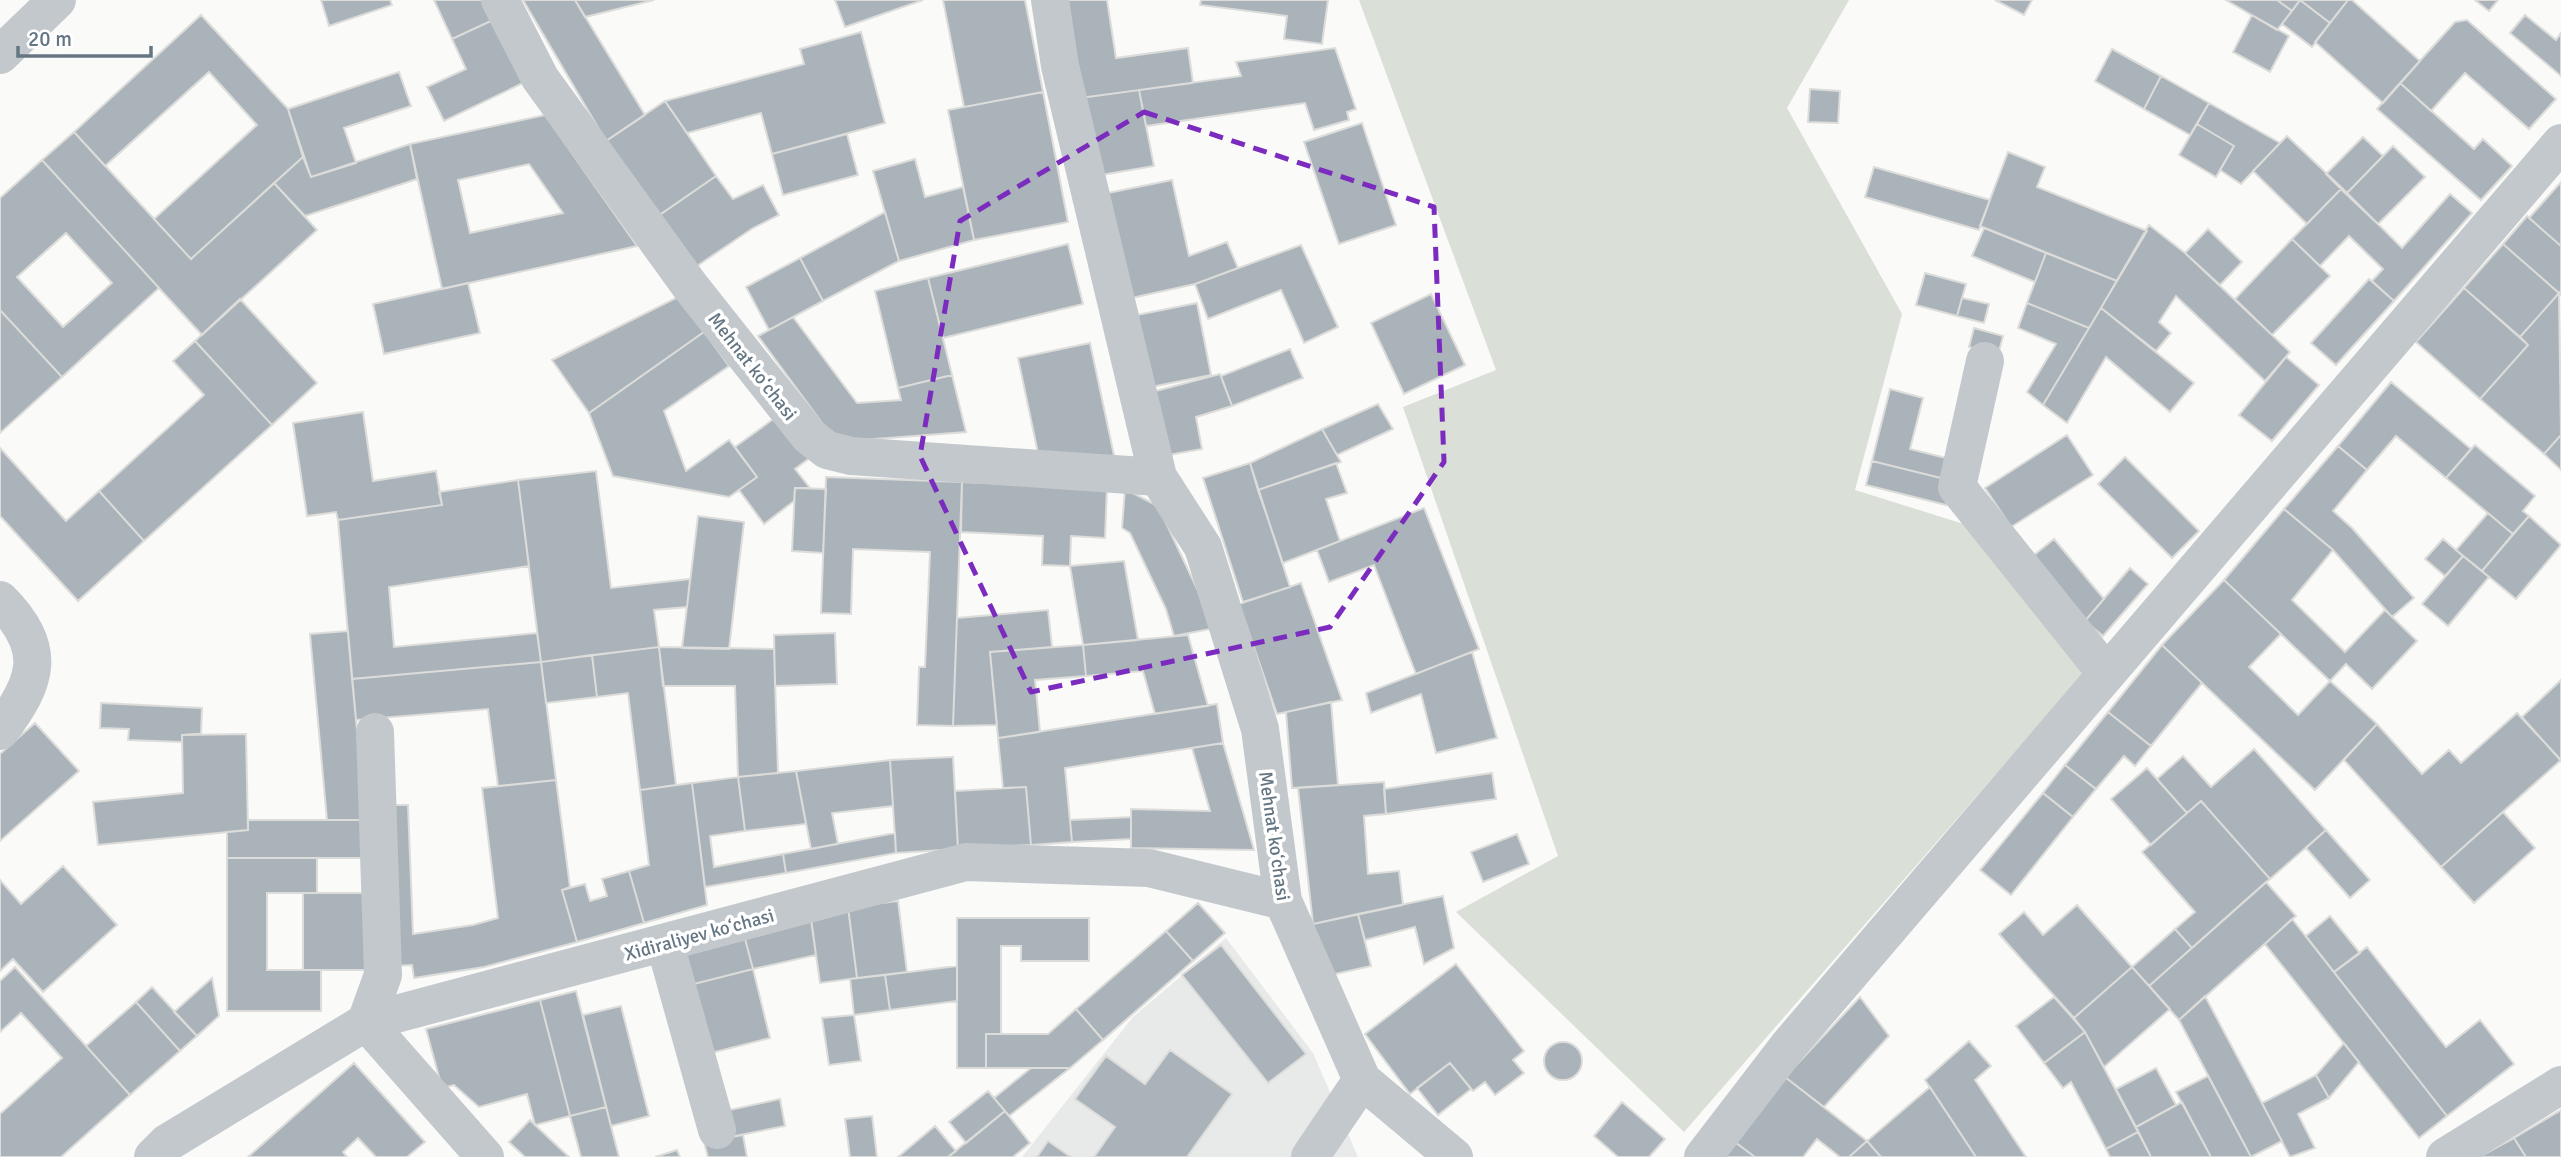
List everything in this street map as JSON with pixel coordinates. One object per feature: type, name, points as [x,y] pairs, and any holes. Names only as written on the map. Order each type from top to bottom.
[{"type":"street","points":[[0,55],[57,0]]},
{"type":"street","name":"Mehnat koʻchasi","points":[[500,0],[540,78],[682,275],[809,436],[827,450],[850,456],[1158,477]]},
{"type":"street","name":"Mehnat koʻchasi","points":[[1050,0],[1060,66],[1158,477],[1203,547],[1260,729],[1283,901],[1362,1080],[1454,1157]]},
{"type":"street","points":[[1703,1157],[1789,1045],[2561,143]]},
{"type":"street","points":[[1985,361],[1957,487],[2106,673]]},
{"type":"street","points":[[0,600],[17,618],[30,640],[32,672],[24,700],[0,731]]},
{"type":"street","points":[[375,732],[383,975],[366,1022],[485,1157]]},
{"type":"street","name":"Xidiraliyev koʻchasi","points":[[153,1157],[167,1143],[366,1022],[966,862],[1149,868],[1283,901]]},
{"type":"street","points":[[664,944],[717,1130]]},
{"type":"street","points":[[1310,1157],[1362,1080]]},
{"type":"street","points":[[2445,1157],[2561,1085]]},
{"type":"highlighted area","points":[[1144,112],[1434,207],[1444,462],[1330,627],[1031,692],[920,456],[960,221]]},
{"type":"shaded area","points":[[1359,0],[1849,0],[1787,108],[1902,314],[1855,490],[1967,525],[2089,667],[1684,1132],[1456,912],[1558,856],[1403,407],[1496,370]]},
{"type":"shaded area","points":[[1226,938],[1313,1053],[1358,1157],[1022,1157],[1133,1017]]},
{"type":"building","points":[[321,0],[390,0],[392,5],[329,26]]},
{"type":"building","points":[[434,0],[483,0],[493,20],[452,39]]},
{"type":"building","points":[[523,0],[575,0],[645,115],[606,141]]},
{"type":"building","points":[[575,0],[654,0],[585,17]]},
{"type":"building","points":[[835,0],[923,0],[845,27]]},
{"type":"building","points":[[943,0],[1025,0],[1043,92],[964,107]]},
{"type":"building","points":[[1066,0],[1107,0],[1116,58],[1188,48],[1193,83],[1080,98]]},
{"type":"building","points":[[1201,0],[1328,0],[1322,44],[1284,39],[1287,16],[1200,5]]},
{"type":"building","points":[[1995,0],[2032,0],[2024,15]]},
{"type":"building","points":[[2226,0],[2277,0],[2292,11],[2277,30]]},
{"type":"building","points":[[2277,0],[2300,0],[2292,11]]},
{"type":"building","points":[[2300,0],[2348,0],[2330,23]]},
{"type":"building","points":[[2300,0],[2330,23],[2312,47],[2282,24]]},
{"type":"building","points":[[2348,0],[2352,0],[2420,61],[2383,103],[2315,42]]},
{"type":"building","points":[[2475,0],[2498,0],[2489,11]]},
{"type":"building","points":[[201,15],[288,109],[303,157],[191,259],[154,219],[257,125],[209,72],[105,166],[74,132]]},
{"type":"building","points":[[2252,15],[2289,36],[2270,72],[2233,52]]},
{"type":"building","points":[[2525,15],[2556,40],[2561,33],[2561,76],[2510,33]]},
{"type":"building","points":[[493,20],[523,83],[444,121],[427,87],[466,69],[452,39]]},
{"type":"building","points":[[2467,20],[2556,99],[2529,129],[2465,73],[2431,111],[2400,83],[2455,22]]},
{"type":"building","points":[[861,32],[885,123],[772,154],[761,113],[687,133],[665,101],[804,64],[800,49]]},
{"type":"building","points":[[1335,48],[1356,109],[1347,112],[1349,120],[1314,130],[1305,103],[1146,126],[1139,90],[1241,76],[1236,62]]},
{"type":"building","points":[[2112,49],[2161,76],[2144,109],[2095,81]]},
{"type":"building","points":[[399,72],[411,106],[344,128],[356,163],[311,177],[288,109]]},
{"type":"building","points":[[2161,76],[2209,103],[2190,135],[2144,109]]},
{"type":"building","points":[[2400,83],[2474,149],[2483,139],[2512,166],[2481,200],[2377,109]]},
{"type":"building","points":[[1810,89],[1840,91],[1838,123],[1808,122]]},
{"type":"building","points":[[1139,90],[1154,166],[1095,176],[1080,98]]},
{"type":"building","points":[[1043,92],[1068,222],[974,240],[948,110]]},
{"type":"building","points":[[665,101],[716,176],[658,216],[606,141]]},
{"type":"building","points":[[2209,103],[2280,143],[2241,184],[2220,170],[2234,146],[2197,124]]},
{"type":"building","points":[[545,115],[637,246],[442,289],[410,144]],"holes":[[[529,164],[563,213],[470,233],[458,180]]]},
{"type":"building","points":[[1362,123],[1396,225],[1339,244],[1304,142]]},
{"type":"building","points":[[2197,124],[2234,146],[2216,177],[2179,155]]},
{"type":"building","points":[[74,132],[191,259],[274,183],[317,230],[202,335],[42,160]]},
{"type":"building","points":[[847,134],[858,175],[783,195],[772,154]]},
{"type":"building","points":[[2287,136],[2342,188],[2307,224],[2253,171]]},
{"type":"building","points":[[2363,137],[2383,156],[2346,194],[2326,174]]},
{"type":"building","points":[[410,144],[417,179],[305,216],[274,183],[303,157],[311,177]]},
{"type":"building","points":[[2393,146],[2425,177],[2378,224],[2346,194]]},
{"type":"building","points":[[2008,152],[2045,167],[2037,187],[2147,231],[2117,281],[1980,226]]},
{"type":"building","points":[[915,159],[925,197],[963,187],[974,240],[899,261],[873,171]]},
{"type":"building","points":[[42,160],[159,288],[62,377],[0,310],[0,198]],"holes":[[[66,233],[112,283],[63,327],[17,277]]]},
{"type":"building","points":[[1874,167],[1990,200],[1979,230],[1865,197]]},
{"type":"building","points":[[716,176],[733,199],[763,185],[779,215],[753,228],[694,268],[658,216]]},
{"type":"building","points":[[1172,180],[1189,256],[1227,242],[1238,268],[1195,284],[1127,299],[1103,194]]},
{"type":"building","points":[[2561,182],[2561,246],[2529,218]]},
{"type":"building","points":[[2342,188],[2402,248],[2450,194],[2472,213],[2394,301],[2372,281],[2383,269],[2349,236],[2320,266],[2292,239]]},
{"type":"building","points":[[885,212],[899,261],[823,301],[800,258]]},
{"type":"building","points":[[2527,216],[2561,246],[2561,295],[2503,244]]},
{"type":"building","points":[[2149,225],[2185,253],[2290,352],[2265,381],[2176,296],[2159,322],[2171,333],[2156,351],[2101,308]]},
{"type":"building","points":[[1984,228],[2046,253],[2035,282],[1972,256]]},
{"type":"building","points":[[2208,229],[2242,262],[2220,285],[2185,253]]},
{"type":"building","points":[[2292,239],[2330,276],[2272,335],[2235,299]]},
{"type":"building","points":[[1068,244],[1083,304],[943,338],[928,278]]},
{"type":"building","points":[[2503,244],[2559,293],[2520,337],[2464,288]]},
{"type":"building","points":[[1301,245],[1338,327],[1304,343],[1281,290],[1208,319],[1195,284]]},
{"type":"building","points":[[2046,253],[2117,281],[2089,328],[2027,303]]},
{"type":"building","points":[[800,258],[823,301],[769,330],[746,287]]},
{"type":"building","points":[[1925,273],[1966,284],[1957,316],[1916,305]]},
{"type":"building","points":[[928,278],[952,375],[898,388],[875,291]]},
{"type":"building","points":[[2369,279],[2394,301],[2336,365],[2311,343]]},
{"type":"building","points":[[468,283],[480,333],[384,354],[373,304]]},
{"type":"building","points":[[2464,288],[2528,345],[2480,399],[2416,342]]},
{"type":"building","points":[[2559,293],[2561,435],[2544,454],[2480,399],[2528,345],[2520,337]]},
{"type":"building","points":[[1431,294],[1465,365],[1404,394],[1371,323]]},
{"type":"building","points":[[680,296],[704,332],[589,413],[552,360]]},
{"type":"building","points":[[1962,298],[1989,304],[1984,323],[1957,316]]},
{"type":"building","points":[[240,299],[317,383],[272,425],[195,341]]},
{"type":"building","points":[[1197,303],[1211,375],[1141,389],[1127,317]]},
{"type":"building","points":[[2027,303],[2089,328],[2043,405],[2027,392],[2056,344],[2018,328]]},
{"type":"building","points":[[2101,308],[2194,383],[2170,412],[2106,357],[2067,423],[2043,405]]},
{"type":"building","points":[[0,310],[62,377],[0,433]]},
{"type":"building","points":[[793,317],[857,403],[901,400],[898,388],[952,375],[966,432],[836,442],[758,336]]},
{"type":"building","points":[[1974,328],[2003,336],[1998,355],[1969,347]]},
{"type":"building","points":[[704,332],[729,366],[664,411],[686,471],[729,440],[757,477],[729,497],[613,476],[589,413]]},
{"type":"building","points":[[195,341],[272,425],[144,541],[99,491],[204,395],[173,361]]},
{"type":"building","points":[[1090,343],[1115,460],[1038,453],[1018,358]]},
{"type":"building","points":[[1290,349],[1303,378],[1232,406],[1221,376]]},
{"type":"building","points":[[2286,357],[2319,385],[2272,441],[2239,415]]},
{"type":"building","points":[[1220,374],[1232,406],[1196,417],[1202,449],[1163,456],[1152,392]]},
{"type":"building","points":[[2391,382],[2471,449],[2446,478],[2396,436],[2367,470],[2338,446]]},
{"type":"building","points":[[1890,389],[1923,398],[1910,449],[1958,461],[1953,481],[1872,461]]},
{"type":"building","points":[[1378,404],[1393,429],[1337,455],[1322,429]]},
{"type":"building","points":[[363,412],[373,481],[436,471],[442,505],[338,520],[336,512],[307,516],[293,423]]},
{"type":"building","points":[[779,415],[811,457],[795,469],[810,488],[795,488],[794,501],[764,524],[739,490],[757,477],[735,447]]},
{"type":"building","points":[[1322,429],[1341,462],[1258,490],[1250,463]]},
{"type":"building","points":[[2067,435],[2093,475],[2011,527],[1985,488]]},
{"type":"building","points":[[2561,435],[2561,470],[2544,454]]},
{"type":"building","points":[[2475,445],[2535,496],[2523,511],[2529,516],[2513,534],[2446,478]]},
{"type":"building","points":[[2338,446],[2367,470],[2333,511],[2352,528],[2414,598],[2392,617],[2333,550],[2284,509]]},
{"type":"building","points":[[0,448],[66,521],[99,491],[144,541],[78,601],[0,516]]},
{"type":"building","points":[[2125,457],[2199,531],[2172,558],[2098,484]]},
{"type":"building","points":[[1872,461],[1953,481],[1946,505],[1866,485]]},
{"type":"building","points":[[1250,463],[1290,587],[1243,602],[1203,478]]},
{"type":"building","points":[[1336,463],[1347,493],[1326,499],[1340,541],[1283,563],[1258,490]]},
{"type":"building","points":[[596,471],[611,588],[690,579],[687,607],[654,610],[659,647],[541,662],[518,480]]},
{"type":"building","points":[[826,477],[962,482],[953,726],[917,725],[919,667],[925,667],[930,552],[853,549],[851,614],[821,613]]},
{"type":"building","points":[[518,480],[529,566],[389,587],[394,647],[537,633],[541,662],[352,679],[338,520],[442,505],[439,492]]},
{"type":"building","points":[[962,482],[1107,488],[1105,538],[1071,536],[1070,566],[1042,565],[1043,536],[961,532]]},
{"type":"building","points":[[795,488],[826,489],[823,553],[792,551]]},
{"type":"building","points":[[1125,489],[1158,506],[1199,593],[1210,629],[1174,636],[1166,609],[1130,533],[1122,528]]},
{"type":"building","points":[[1424,508],[1479,649],[1416,674],[1374,565],[1329,582],[1317,550]]},
{"type":"building","points":[[2284,509],[2333,550],[2292,600],[2345,652],[2385,610],[2417,641],[2372,689],[2346,664],[2330,681],[2224,580]]},
{"type":"building","points":[[2488,513],[2513,534],[2482,571],[2456,550]]},
{"type":"building","points":[[698,516],[744,522],[729,649],[682,648]]},
{"type":"building","points":[[2529,516],[2561,545],[2516,599],[2482,571]]},
{"type":"building","points":[[2054,539],[2104,599],[2085,621],[2033,556]]},
{"type":"building","points":[[2443,539],[2463,556],[2445,576],[2425,559]]},
{"type":"building","points":[[2463,556],[2489,577],[2448,626],[2422,604]]},
{"type":"building","points":[[1124,561],[1138,640],[1083,645],[1070,566]]},
{"type":"building","points":[[2130,568],[2148,584],[2103,636],[2085,621]]},
{"type":"building","points":[[2224,580],[2281,634],[2249,667],[2298,715],[2330,681],[2377,724],[2315,790],[2162,645]]},
{"type":"building","points":[[1301,583],[1342,700],[1277,714],[1239,604]]},
{"type":"building","points":[[1048,610],[1052,647],[990,652],[997,725],[953,726],[957,618]]},
{"type":"building","points":[[348,631],[365,820],[327,820],[310,634]]},
{"type":"building","points":[[835,633],[837,684],[775,686],[774,635]]},
{"type":"building","points":[[1188,635],[1208,706],[1155,714],[1143,671],[1086,676],[1083,645]]},
{"type":"building","points":[[1083,645],[1086,676],[1035,680],[1040,732],[998,738],[990,652]]},
{"type":"building","points":[[2162,645],[2202,683],[2151,746],[2108,712]]},
{"type":"building","points":[[659,647],[774,649],[778,773],[738,777],[735,686],[663,686]]},
{"type":"building","points":[[659,647],[676,785],[640,790],[628,693],[597,697],[592,655]]},
{"type":"building","points":[[1472,652],[1497,738],[1436,753],[1421,694],[1371,713],[1366,693]]},
{"type":"building","points":[[592,655],[597,697],[546,703],[541,662]]},
{"type":"building","points":[[541,662],[556,780],[498,786],[488,709],[356,720],[352,679]]},
{"type":"building","points":[[2561,680],[2561,761],[2522,717]]},
{"type":"building","points":[[1331,702],[1338,785],[1292,788],[1286,712]]},
{"type":"building","points":[[101,703],[202,708],[201,734],[182,735],[182,742],[128,740],[129,729],[100,728]]},
{"type":"building","points":[[1217,704],[1223,743],[1065,768],[1072,842],[1031,845],[1026,787],[1003,788],[998,738]]},
{"type":"building","points":[[2108,712],[2151,746],[2135,766],[2124,756],[2096,789],[2065,765]]},
{"type":"building","points":[[2517,713],[2561,760],[2441,867],[2344,760],[2377,724],[2422,774],[2449,750],[2461,763]]},
{"type":"building","points":[[35,723],[79,771],[0,841],[0,754]]},
{"type":"building","points":[[246,734],[248,830],[98,845],[93,802],[183,793],[182,735]]},
{"type":"building","points":[[1223,743],[1254,850],[1131,848],[1131,809],[1210,811],[1192,748]]},
{"type":"building","points":[[2254,749],[2326,830],[2270,879],[2201,801],[2187,813],[2157,779],[2183,756],[2211,787]]},
{"type":"building","points":[[953,757],[958,849],[896,853],[890,760]]},
{"type":"building","points":[[890,760],[893,806],[832,813],[838,844],[811,849],[796,771]]},
{"type":"building","points":[[2065,765],[2096,789],[2073,817],[2043,793]]},
{"type":"building","points":[[2147,768],[2187,813],[2151,845],[2111,799]]},
{"type":"building","points":[[796,771],[806,824],[745,831],[738,777]]},
{"type":"building","points":[[1492,773],[1496,799],[1386,814],[1384,789]]},
{"type":"building","points":[[738,777],[745,831],[710,836],[714,867],[783,854],[786,873],[705,887],[692,783]]},
{"type":"building","points":[[556,780],[570,887],[562,890],[577,942],[484,967],[414,978],[412,965],[391,966],[385,805],[408,805],[413,934],[473,925],[498,918],[482,788]]},
{"type":"building","points":[[1384,782],[1386,814],[1364,816],[1368,874],[1399,871],[1403,905],[1313,924],[1298,788]]},
{"type":"building","points":[[692,783],[707,905],[644,923],[629,871],[649,865],[640,790]]},
{"type":"building","points":[[1026,787],[1031,845],[958,849],[955,791]]},
{"type":"building","points":[[2043,793],[2073,817],[2011,895],[1980,870]]},
{"type":"building","points":[[2201,801],[2270,879],[2192,948],[2175,929],[2195,912],[2142,852]]},
{"type":"building","points":[[2503,812],[2535,848],[2474,903],[2441,867]]},
{"type":"building","points":[[1131,817],[1131,839],[1072,842],[1070,820]]},
{"type":"building","points":[[248,820],[365,820],[368,858],[227,858],[227,832],[248,830]]},
{"type":"building","points":[[2326,830],[2370,880],[2350,898],[2306,848]]},
{"type":"building","points":[[895,833],[896,853],[786,873],[783,854]]},
{"type":"building","points":[[1517,834],[1529,864],[1483,882],[1471,852]]},
{"type":"building","points":[[227,858],[317,858],[317,893],[267,893],[267,970],[321,970],[321,1011],[227,1011]]},
{"type":"building","points":[[63,866],[117,925],[43,992],[13,959],[0,971],[0,880],[21,904]]},
{"type":"building","points":[[629,871],[644,923],[577,942],[562,890],[585,884],[590,901],[607,896],[602,879]]},
{"type":"building","points":[[2266,882],[2296,916],[2179,1020],[2149,986]]},
{"type":"building","points":[[303,893],[367,893],[367,970],[303,970]]},
{"type":"building","points":[[1443,896],[1454,948],[1424,964],[1415,927],[1365,940],[1358,914]]},
{"type":"building","points":[[898,901],[907,972],[857,978],[848,907]]},
{"type":"building","points":[[1198,903],[1225,933],[1193,961],[1166,931]]},
{"type":"building","points":[[2077,905],[2132,967],[2074,1018],[1999,934],[2024,912],[2043,935]]},
{"type":"building","points":[[848,907],[857,978],[820,983],[810,913]]},
{"type":"building","points":[[1358,914],[1371,966],[1326,976],[1313,924]]},
{"type":"building","points":[[2330,916],[2360,953],[2334,972],[2306,936]]},
{"type":"building","points":[[811,918],[816,955],[753,969],[744,935]]},
{"type":"building","points":[[957,918],[1089,918],[1089,961],[1021,961],[1021,946],[1001,946],[1001,1034],[986,1034],[986,1068],[957,1068]]},
{"type":"building","points":[[2292,919],[2447,1116],[2419,1138],[2265,944]]},
{"type":"building","points":[[2175,929],[2192,948],[2149,986],[2132,967]]},
{"type":"building","points":[[1166,931],[1193,961],[1103,1040],[1076,1009]]},
{"type":"building","points":[[744,935],[753,969],[690,985],[681,950]]},
{"type":"building","points":[[1221,945],[1306,1054],[1268,1083],[1182,975]]},
{"type":"building","points":[[2367,947],[2446,1047],[2480,1020],[2514,1064],[2447,1116],[2334,972]]},
{"type":"building","points":[[1456,964],[1524,1051],[1513,1060],[1524,1073],[1495,1095],[1485,1082],[1473,1091],[1450,1063],[1410,1094],[1365,1034]]},
{"type":"building","points":[[957,966],[957,1001],[890,1010],[885,975]]},
{"type":"building","points":[[15,967],[130,1095],[61,1157],[0,1157],[0,1114],[62,1058],[21,1013],[0,1032],[0,981]]},
{"type":"building","points":[[2132,967],[2170,1009],[2104,1067],[2074,1018]]},
{"type":"building","points":[[753,969],[770,1038],[707,1054],[690,985]]},
{"type":"building","points":[[885,975],[890,1010],[854,1015],[850,979]]},
{"type":"building","points":[[212,978],[219,1016],[197,1036],[174,1012]]},
{"type":"building","points":[[152,987],[197,1036],[180,1051],[136,1002]]},
{"type":"building","points":[[576,991],[606,1107],[570,1116],[540,1000]]},
{"type":"building","points":[[2205,996],[2282,1141],[2251,1157],[2179,1020]]},
{"type":"building","points":[[1860,997],[1889,1036],[1824,1107],[1785,1077]]},
{"type":"building","points":[[2054,997],[2085,1032],[2044,1063],[2016,1026]]},
{"type":"building","points":[[540,1000],[570,1116],[535,1125],[527,1094],[479,1107],[454,1085],[442,1088],[426,1029]]},
{"type":"building","points":[[136,1002],[180,1051],[130,1095],[86,1046]]},
{"type":"building","points":[[621,1006],[649,1116],[611,1126],[583,1015]]},
{"type":"building","points":[[1076,1009],[1103,1040],[1070,1068],[986,1068],[986,1034],[1048,1034]]},
{"type":"building","points":[[854,1015],[861,1061],[829,1065],[822,1018]]},
{"type":"building","points":[[2085,1032],[2138,1132],[2106,1149],[2071,1082],[2063,1088],[2044,1063]]},
{"type":"building","points":[[1969,1041],[1991,1066],[1975,1080],[2026,1157],[1976,1157],[1925,1080]]},
{"type":"building","points":[[1563,1042],[1576,1048],[1582,1061],[1576,1074],[1563,1080],[1550,1074],[1544,1061],[1550,1048]]},
{"type":"building","points":[[2344,1043],[2359,1062],[2329,1098],[2316,1075]]},
{"type":"building","points":[[1170,1050],[1232,1094],[1187,1157],[1094,1157],[1115,1127],[1075,1099],[1106,1056],[1145,1084]]},
{"type":"building","points":[[354,1063],[425,1142],[407,1157],[376,1157],[358,1138],[343,1152],[347,1157],[248,1157]]},
{"type":"building","points":[[1450,1063],[1471,1089],[1438,1115],[1417,1088]]},
{"type":"building","points":[[1031,1068],[1070,1068],[1009,1116],[994,1098]]},
{"type":"building","points":[[2156,1068],[2176,1105],[2136,1127],[2116,1089]]},
{"type":"building","points":[[2316,1075],[2329,1098],[2298,1114],[2315,1148],[2290,1157],[2262,1103]]},
{"type":"building","points":[[2208,1076],[2251,1157],[2211,1157],[2176,1092]]},
{"type":"building","points":[[1785,1077],[1867,1141],[1849,1157],[1840,1157],[1817,1139],[1803,1157],[1755,1157],[1735,1142]]},
{"type":"building","points":[[1930,1087],[1976,1157],[1881,1157],[1867,1141]]},
{"type":"building","points":[[988,1091],[1005,1111],[966,1143],[949,1122]]},
{"type":"building","points":[[780,1099],[785,1126],[730,1137],[725,1111]]},
{"type":"building","points":[[1622,1102],[1665,1139],[1649,1157],[1618,1157],[1594,1136]]},
{"type":"building","points":[[2182,1102],[2211,1157],[2151,1157],[2136,1127]]},
{"type":"building","points":[[606,1107],[619,1157],[581,1157],[570,1116]]},
{"type":"building","points":[[2561,1110],[2561,1157],[2526,1157],[2514,1138]]},
{"type":"building","points":[[1005,1111],[1030,1143],[1013,1157],[948,1157]]},
{"type":"building","points":[[872,1116],[877,1157],[850,1157],[845,1119]]},
{"type":"building","points":[[530,1120],[569,1157],[525,1157],[509,1142]]},
{"type":"building","points":[[935,1126],[956,1151],[948,1157],[898,1157]]},
{"type":"building","points":[[2138,1132],[2151,1157],[2110,1157],[2106,1149]]},
{"type":"building","points":[[743,1135],[747,1157],[708,1157],[704,1142]]},
{"type":"building","points":[[2514,1138],[2526,1157],[2479,1157]]},
{"type":"building","points":[[1048,1141],[1071,1157],[1037,1157]]},
{"type":"building","points":[[1867,1141],[1881,1157],[1849,1157]]},
{"type":"building","points":[[1735,1142],[1755,1157],[1724,1157]]},
{"type":"building","points":[[677,1150],[680,1157],[655,1157]]}]
